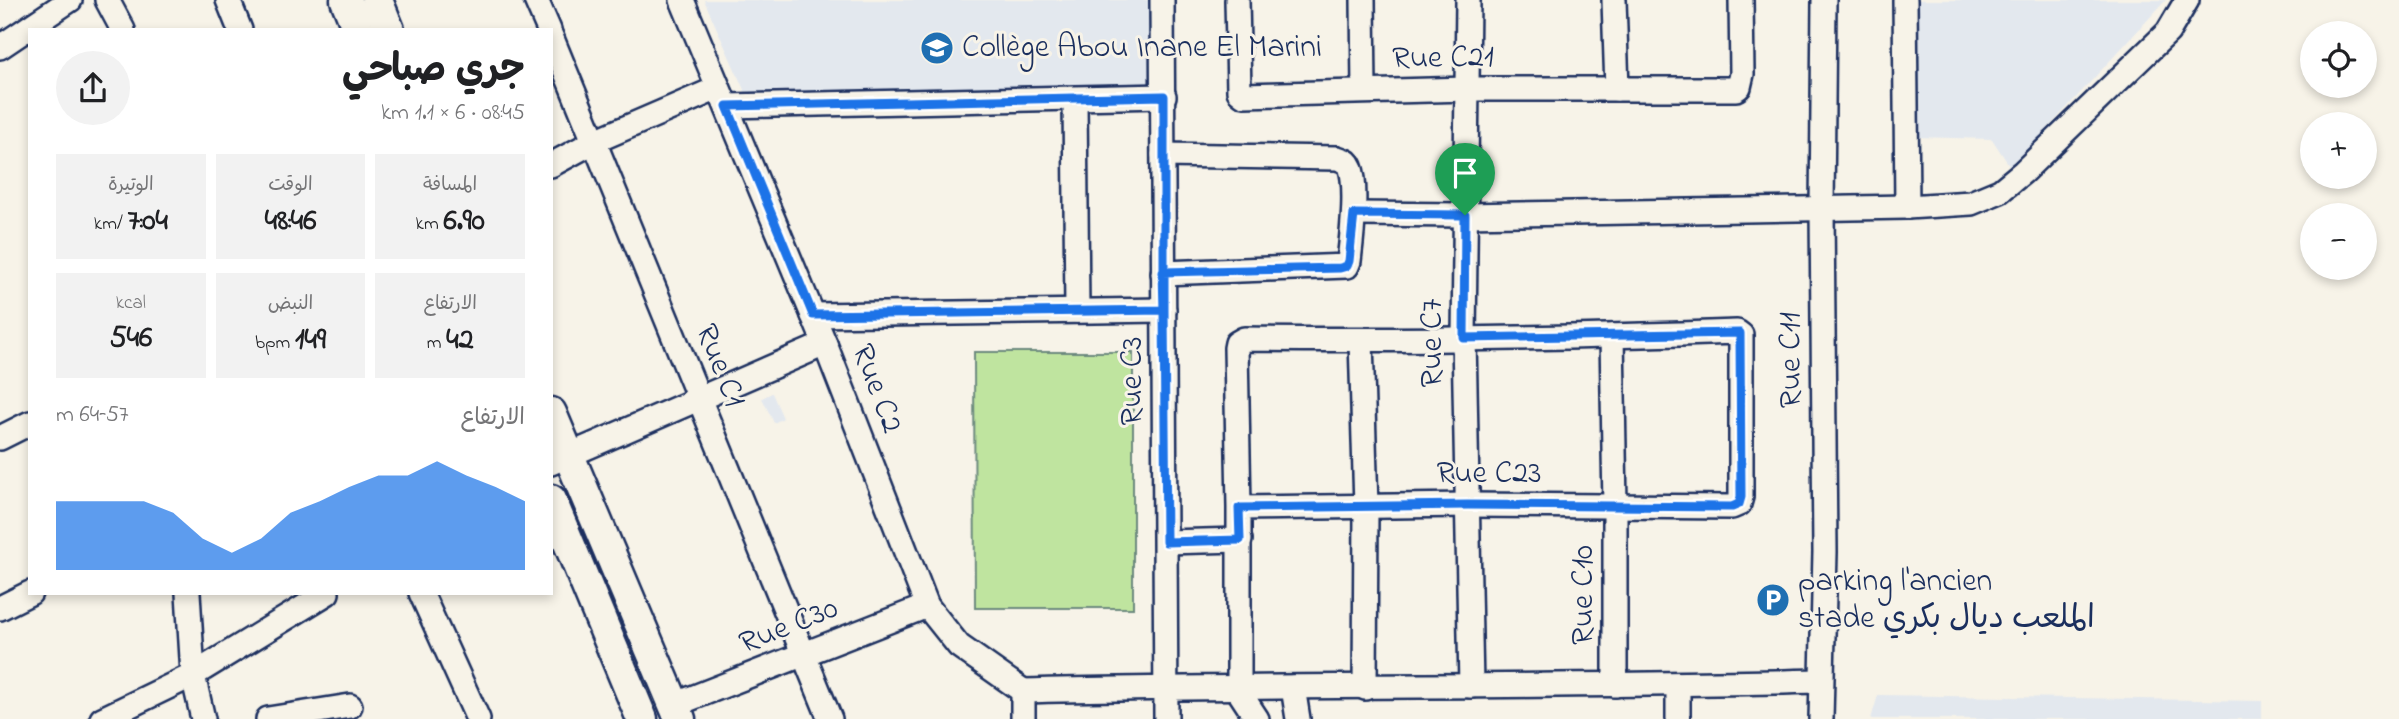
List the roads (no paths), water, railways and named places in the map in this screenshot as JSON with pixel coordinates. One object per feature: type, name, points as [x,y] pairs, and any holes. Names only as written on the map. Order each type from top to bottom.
[{"type":"main road","points":[[346,0],[357,28]]},
{"type":"main road","points":[[377,0],[388,28]]},
{"type":"main road","points":[[553,422],[561,460],[677,712]]},
{"type":"main road","points":[[553,505],[642,719]]},
{"type":"street","points":[[28,28],[70,0]]},
{"type":"street","points":[[107,0],[122,28]]},
{"type":"street","points":[[228,0],[239,28]]},
{"type":"street","points":[[536,0],[547,28]]},
{"type":"street","name":"Rue C2","points":[[682,0],[825,344],[927,606],[959,646],[1023,691]]},
{"type":"street","name":"Rue C3","points":[[1162,0],[1166,719]]},
{"type":"street","name":"Rue C21","points":[[1237,0],[1239,92],[1244,95],[1468,89],[1739,87],[1742,74],[1741,0]]},
{"type":"street","points":[[1363,0],[1364,91]]},
{"type":"street","name":"Rue C7","points":[[1468,0],[1464,338],[1471,685]]},
{"type":"street","points":[[1614,0],[1617,89]]},
{"type":"street","name":"Rue C11","points":[[1821,719],[1825,552],[1822,209],[1824,0]]},
{"type":"street","points":[[1905,0],[1907,207]]},
{"type":"street","points":[[1354,214],[1465,215],[1822,209],[1971,203],[2000,191],[2168,32],[2188,0]]},
{"type":"street","points":[[0,47],[28,28]]},
{"type":"street","name":"Rue C1","points":[[553,41],[596,141],[802,656],[830,719]]},
{"type":"street","points":[[553,163],[596,141],[723,97],[1075,100],[1164,96]]},
{"type":"street","points":[[1075,100],[1077,312]]},
{"type":"street","points":[[1163,155],[1337,158],[1348,162],[1353,171],[1354,214],[1347,266],[1163,272]]},
{"type":"street","points":[[813,315],[1164,310]]},
{"type":"street","name":"Rue C23","points":[[1239,508],[1468,505],[1732,507],[1739,504],[1740,333],[1612,337]]},
{"type":"street","points":[[1257,719],[1238,687],[1240,540],[1237,343],[1244,339],[1612,337]]},
{"type":"street","name":"Rue C10","points":[[1612,337],[1615,685]]},
{"type":"street","points":[[1361,340],[1366,507],[1366,688]]},
{"type":"street","points":[[561,460],[825,344]]},
{"type":"street","points":[[0,438],[28,425]]},
{"type":"street","points":[[1166,542],[1240,540]]},
{"type":"street","points":[[0,608],[28,594]]},
{"type":"street","points":[[188,595],[192,675],[203,719]]},
{"type":"street","points":[[102,719],[192,675],[318,595]]},
{"type":"street","points":[[422,595],[478,719]]},
{"type":"street","name":"Rue C30","points":[[677,712],[802,656],[927,606]]},
{"type":"street","points":[[1023,719],[1023,691],[1164,687],[1366,688],[1821,681]]},
{"type":"street","points":[[1678,685],[1678,719]]},
{"type":"street","points":[[1293,687],[1298,719]]},
{"type":"street","points":[[268,719],[350,706]]},
{"type":"place","name":"Collège Abou Inane El Marini","points":[[937,48]]},
{"type":"place","name":"parking l'ancien stade الملعب ديال بكري","points":[[1773,600]]}]
